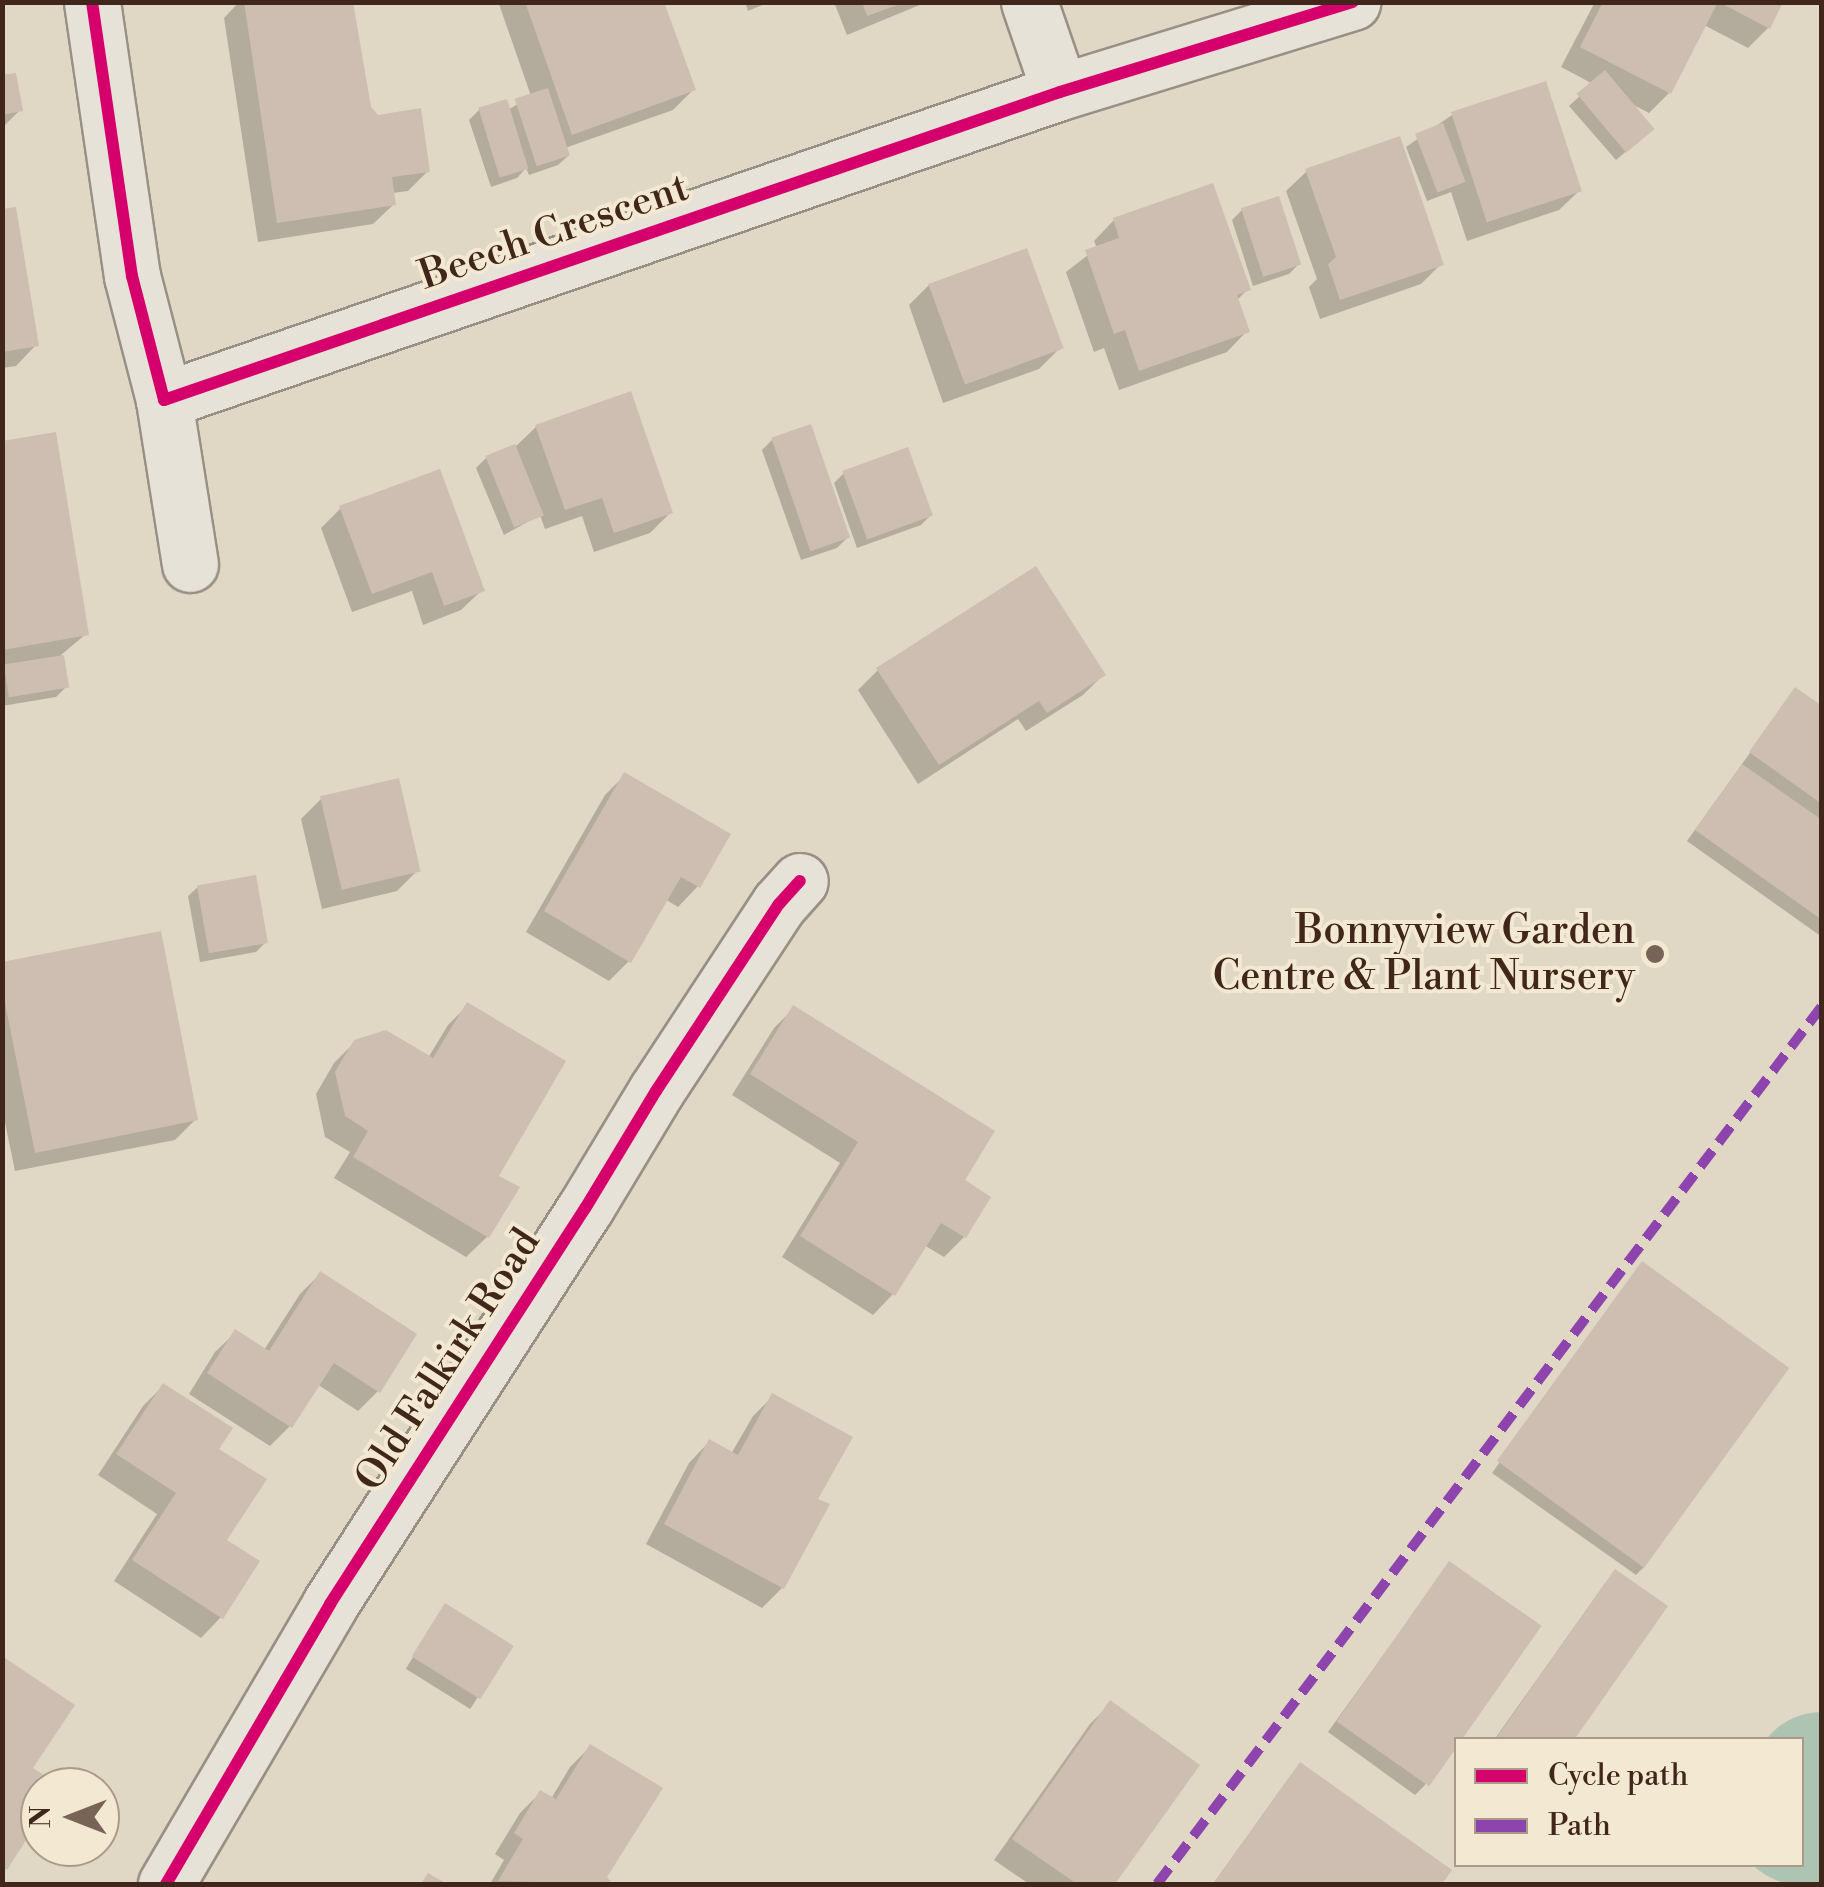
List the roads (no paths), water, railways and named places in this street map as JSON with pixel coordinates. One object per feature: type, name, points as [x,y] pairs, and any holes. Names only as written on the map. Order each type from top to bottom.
[{"type":"street","points":[[92,2],[132,276],[164,400],[190,564]]},
{"type":"street","points":[[1029,2],[1060,92]]},
{"type":"street","name":"Beech Crescent","points":[[164,400],[1060,92],[1352,2]]},
{"type":"street","name":"Old Falkirk Road","points":[[166,1884],[341,1587],[586,1207],[656,1090],[779,904],[800,881]]},
{"type":"waterway","points":[[1804,1811],[1822,1783]]},
{"type":"place","name":"Bonnyview Garden Centre & Plant Nursery","points":[[1655,954]]}]
